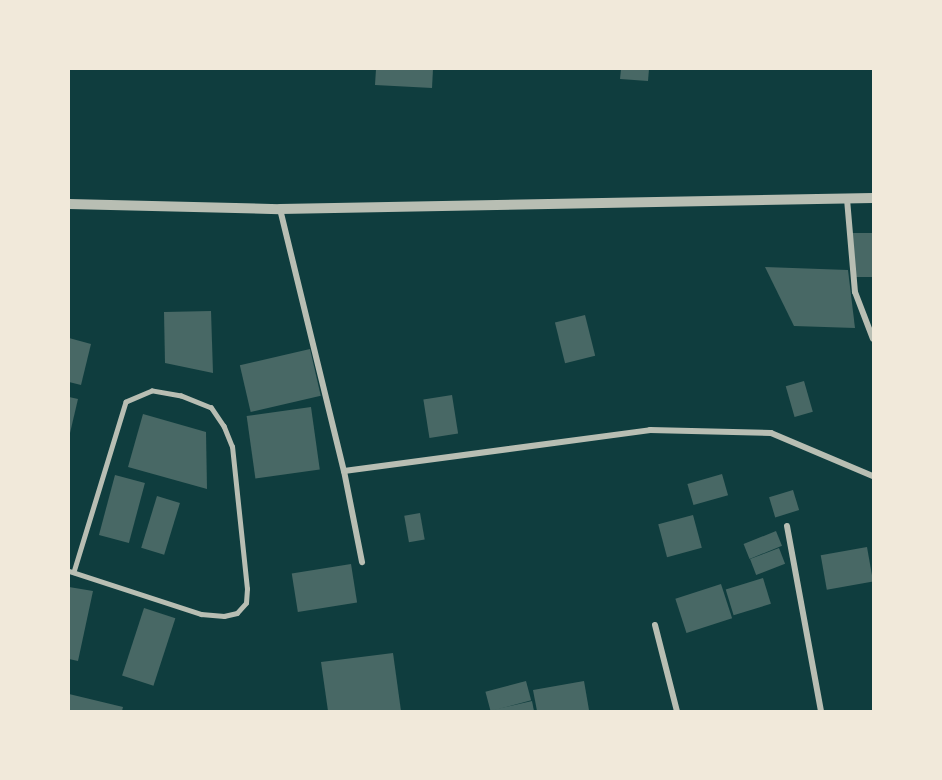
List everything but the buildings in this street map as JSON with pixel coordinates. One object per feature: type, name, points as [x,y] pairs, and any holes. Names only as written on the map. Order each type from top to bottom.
[{"type":"street","points":[[69,204],[280,208],[873,198]]},
{"type":"street","points":[[847,199],[855,292],[873,339]]},
{"type":"street","points":[[280,208],[344,471],[362,562]]},
{"type":"street","points":[[344,471],[650,430],[771,433],[873,476]]},
{"type":"street","points":[[787,526],[821,711]]},
{"type":"street","points":[[655,624],[677,711]]},
{"type":"lane","points":[[152,391],[182,396],[211,408],[224,427],[232,447],[246,603],[237,613],[224,616],[201,614],[71,572],[126,402],[152,391]]}]
